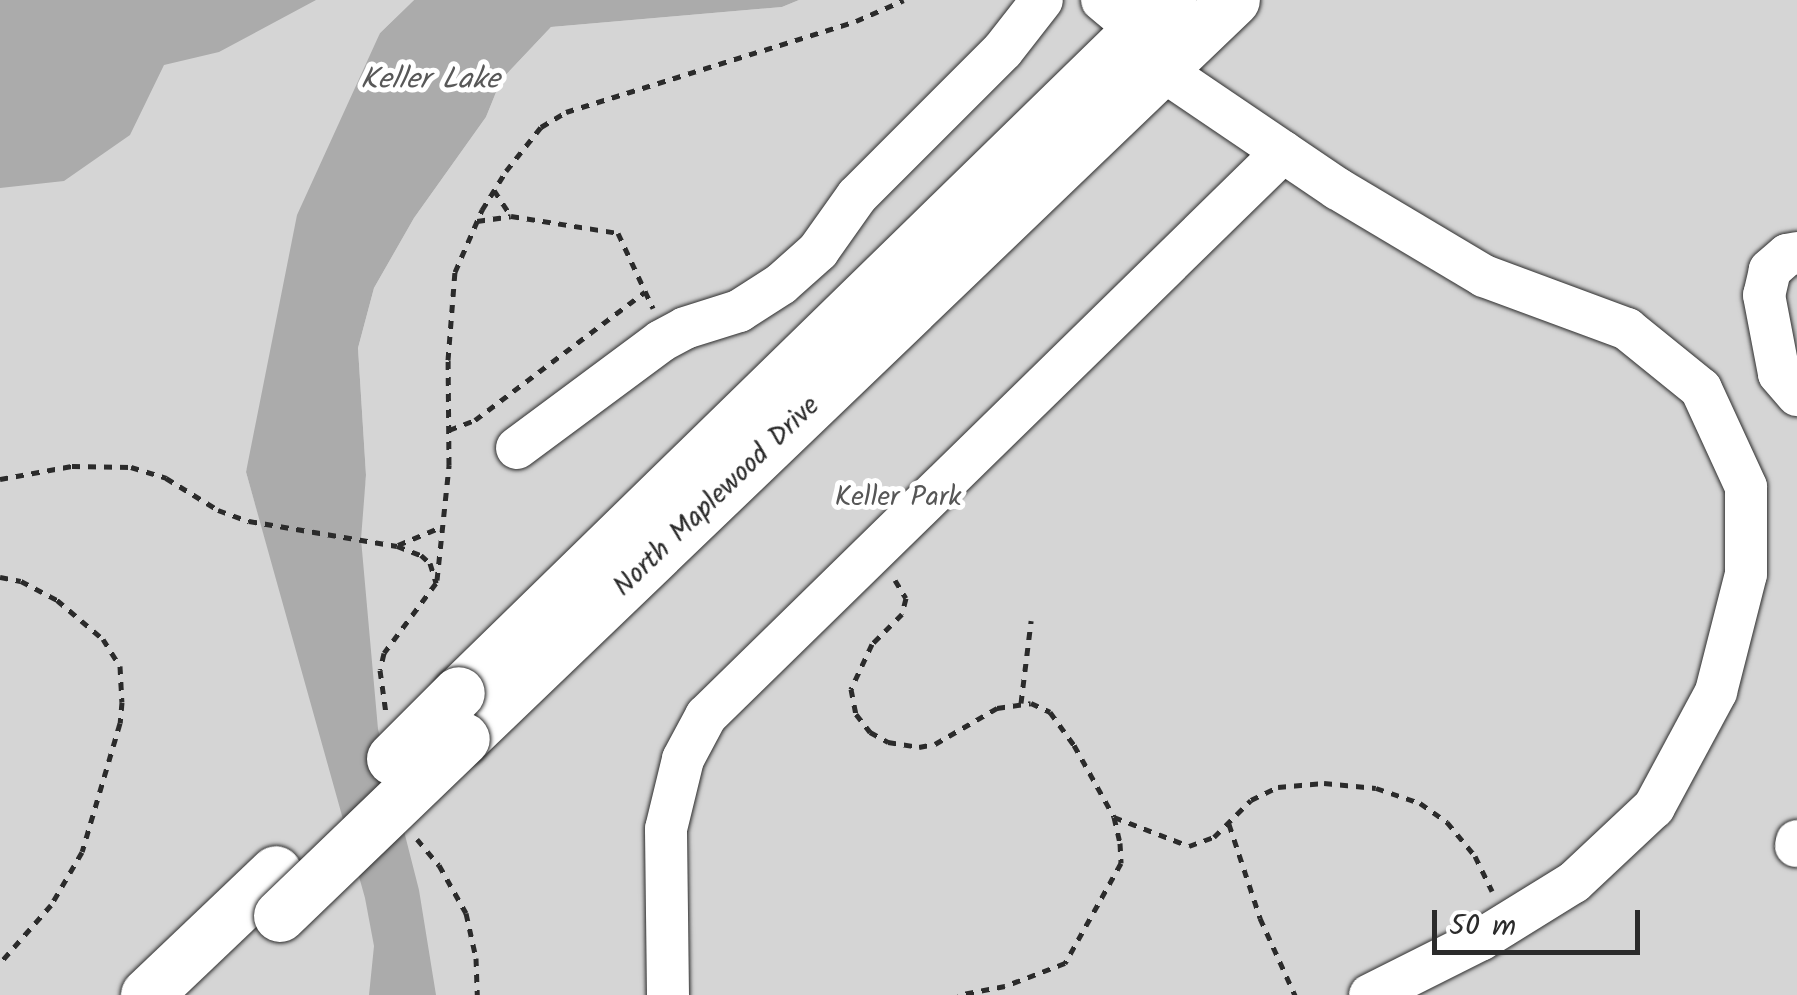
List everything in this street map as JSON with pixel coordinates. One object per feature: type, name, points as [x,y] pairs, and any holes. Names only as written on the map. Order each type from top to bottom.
[{"type":"main road","name":"North Maplewood Drive","points":[[147,995],[278,894],[462,716],[1143,25],[1234,0]]},
{"type":"main road","name":"North Maplewood Drive","points":[[199,995],[278,894]]},
{"type":"lane","points":[[516,448],[668,338],[739,311],[781,284],[818,251],[858,196],[1003,50],[1042,0]]},
{"type":"lane","points":[[1143,25],[1226,114],[1283,152],[1484,276],[1627,329],[1700,389],[1746,487],[1746,574],[1716,692],[1654,807],[1574,882],[1512,920],[1370,995]]},
{"type":"lane","points":[[1226,114],[1240,150],[1244,190]]},
{"type":"lane","points":[[668,995],[666,829],[683,758],[706,716],[1283,152]]},
{"type":"lane","points":[[1797,254],[1787,255],[1770,270],[1764,295],[1780,374],[1797,394]]},
{"type":"path","points":[[436,583],[450,430],[450,304],[455,272],[494,190],[541,127],[566,112],[856,21],[904,0]]},
{"type":"path","points":[[494,190],[512,216]]},
{"type":"path","points":[[478,221],[512,216],[618,234],[668,338]]},
{"type":"path","points":[[450,430],[475,420],[645,292]]},
{"type":"path","points":[[623,309],[628,318]]},
{"type":"path","points":[[0,479],[72,466],[130,467],[166,478],[218,510],[250,521],[382,544]]},
{"type":"path","points":[[396,546],[442,526]]},
{"type":"path","points":[[881,544],[892,578],[906,598],[902,614],[872,644],[851,689],[856,714],[870,732],[888,742],[919,747],[935,744],[997,708],[1021,703],[1050,712],[1114,817],[1121,863],[1065,963],[1005,986],[958,995]]},
{"type":"path","points":[[0,577],[22,580],[57,600],[103,639],[120,666],[122,702],[120,723],[82,852],[51,905],[0,963]]},
{"type":"path","points":[[1021,703],[1031,621]]},
{"type":"path","points":[[1114,817],[1189,846],[1214,837],[1251,800],[1278,787],[1347,784],[1396,794],[1435,812],[1458,832],[1512,920]]},
{"type":"path","points":[[1229,824],[1260,918],[1296,995]]},
{"type":"green space","name":"Keller Park","points":[[0,0],[414,0],[380,33],[246,472],[333,775],[366,475],[358,348],[374,288],[414,218],[486,117],[501,80],[551,27],[782,7],[799,0],[1797,0],[1797,995],[0,995]]},
{"type":"water","points":[[0,0],[316,0],[219,52],[164,65],[130,135],[64,181],[0,188]]},
{"type":"water","name":"Keller Lake","points":[[414,0],[799,0],[782,7],[551,27],[501,80],[486,117],[414,218],[374,288],[358,348],[366,475],[361,539],[378,729],[419,890],[436,995],[369,995],[374,946],[365,898],[246,472],[297,215],[380,33]]}]
